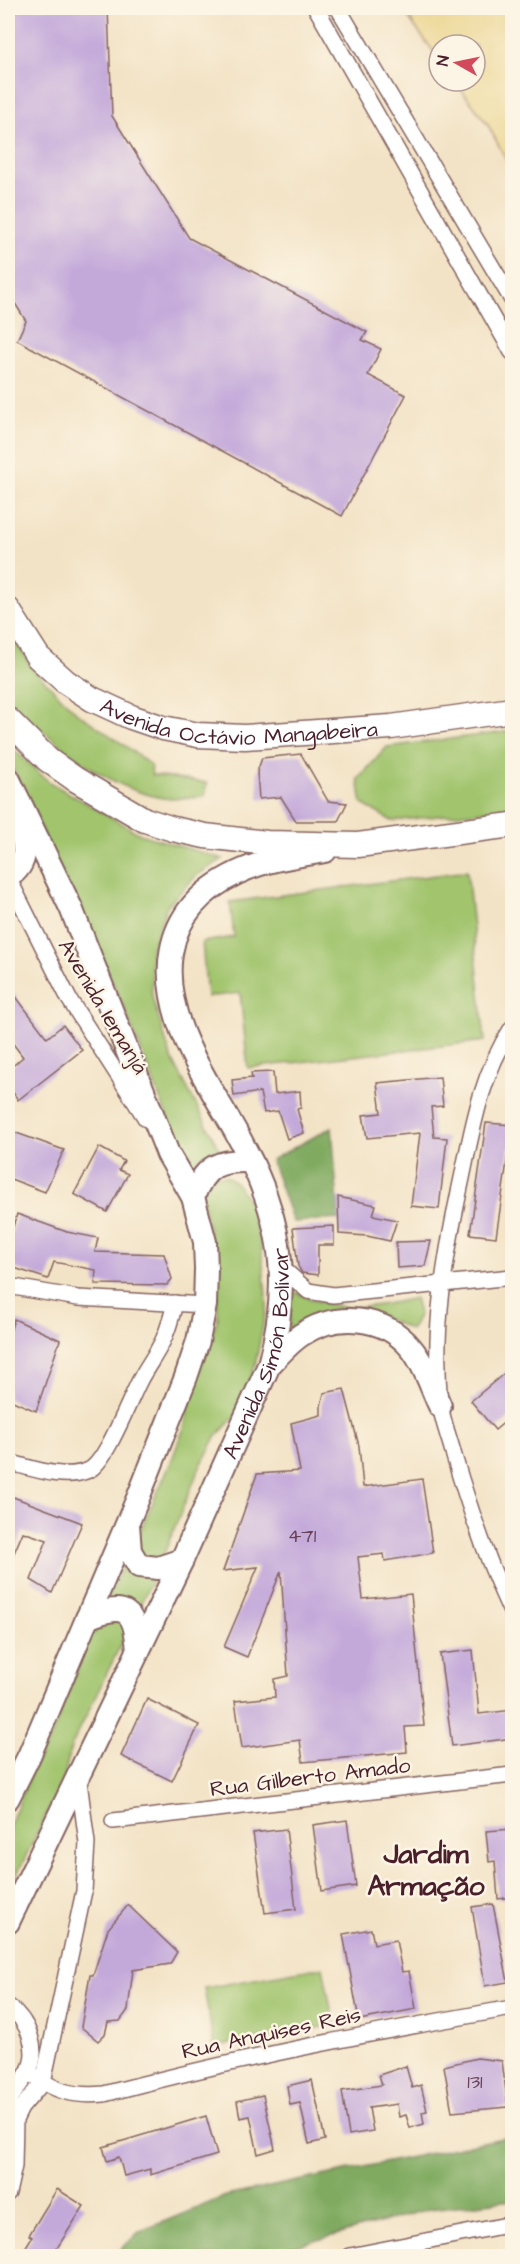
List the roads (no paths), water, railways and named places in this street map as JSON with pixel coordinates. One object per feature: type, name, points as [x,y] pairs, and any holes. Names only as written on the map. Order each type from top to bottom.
[{"type":"main road","name":"Avenida Octávio Mangabeira","points":[[8,610],[38,657],[66,682],[92,699],[131,717],[172,730],[198,735],[245,737],[391,727],[505,713]]},
{"type":"main road","points":[[8,720],[48,760],[75,779],[145,820],[173,829],[267,843],[358,844],[512,825]]},
{"type":"street","points":[[315,8],[513,352]]},
{"type":"street","points":[[338,8],[513,300]]},
{"type":"street","points":[[8,778],[25,850],[21,866],[8,877]]},
{"type":"street","points":[[8,778],[71,908],[168,1154],[193,1197],[205,1242],[205,1305],[198,1341],[186,1377],[29,1756],[8,1798]]},
{"type":"street","name":"Avenida Simón Bolívar","points":[[8,1922],[182,1560],[269,1365],[281,1310],[280,1267],[270,1211],[251,1161],[191,1052],[176,1011],[168,976],[170,955],[176,934],[183,920],[203,896],[215,885],[237,873],[284,858],[358,844]]},
{"type":"street","name":"Avenida Iemanjá","points":[[8,877],[69,999],[168,1154]]},
{"type":"street","points":[[440,1406],[437,1358],[442,1284],[451,1229],[481,1093],[493,1060],[513,1028]]},
{"type":"street","points":[[193,1197],[198,1184],[211,1167],[232,1161],[251,1161]]},
{"type":"street","points":[[280,1267],[308,1291],[323,1295],[346,1295],[513,1277]]},
{"type":"street","points":[[8,1286],[78,1298],[205,1305]]},
{"type":"street","points":[[8,1462],[65,1474],[79,1473],[92,1468],[102,1456],[163,1340],[175,1303]]},
{"type":"street","points":[[269,1365],[303,1334],[334,1321],[368,1321],[384,1326],[400,1336],[413,1350],[440,1406],[468,1505],[499,1586],[513,1614]]},
{"type":"street","points":[[128,1520],[130,1551],[139,1566],[158,1568],[182,1560]]},
{"type":"street","points":[[87,1618],[115,1608],[123,1611],[132,1618],[137,1634],[138,1652]]},
{"type":"street","points":[[8,2193],[14,2166],[15,2120],[21,2108],[43,2082],[84,1891],[87,1843],[78,1774]]},
{"type":"street","name":"Rua Gilberto Amado","points":[[113,1821],[513,1775]]},
{"type":"street","points":[[8,2006],[26,2025],[31,2038],[32,2055],[28,2072],[8,2102]]},
{"type":"street","name":"Rua Anquises Reis","points":[[28,2072],[43,2082],[70,2094],[82,2096],[104,2094],[232,2062],[513,2008]]},
{"type":"street","points":[[350,2256],[513,2224]]},
{"type":"district","name":"Jardim Armação","points":[[426,1869]]}]
